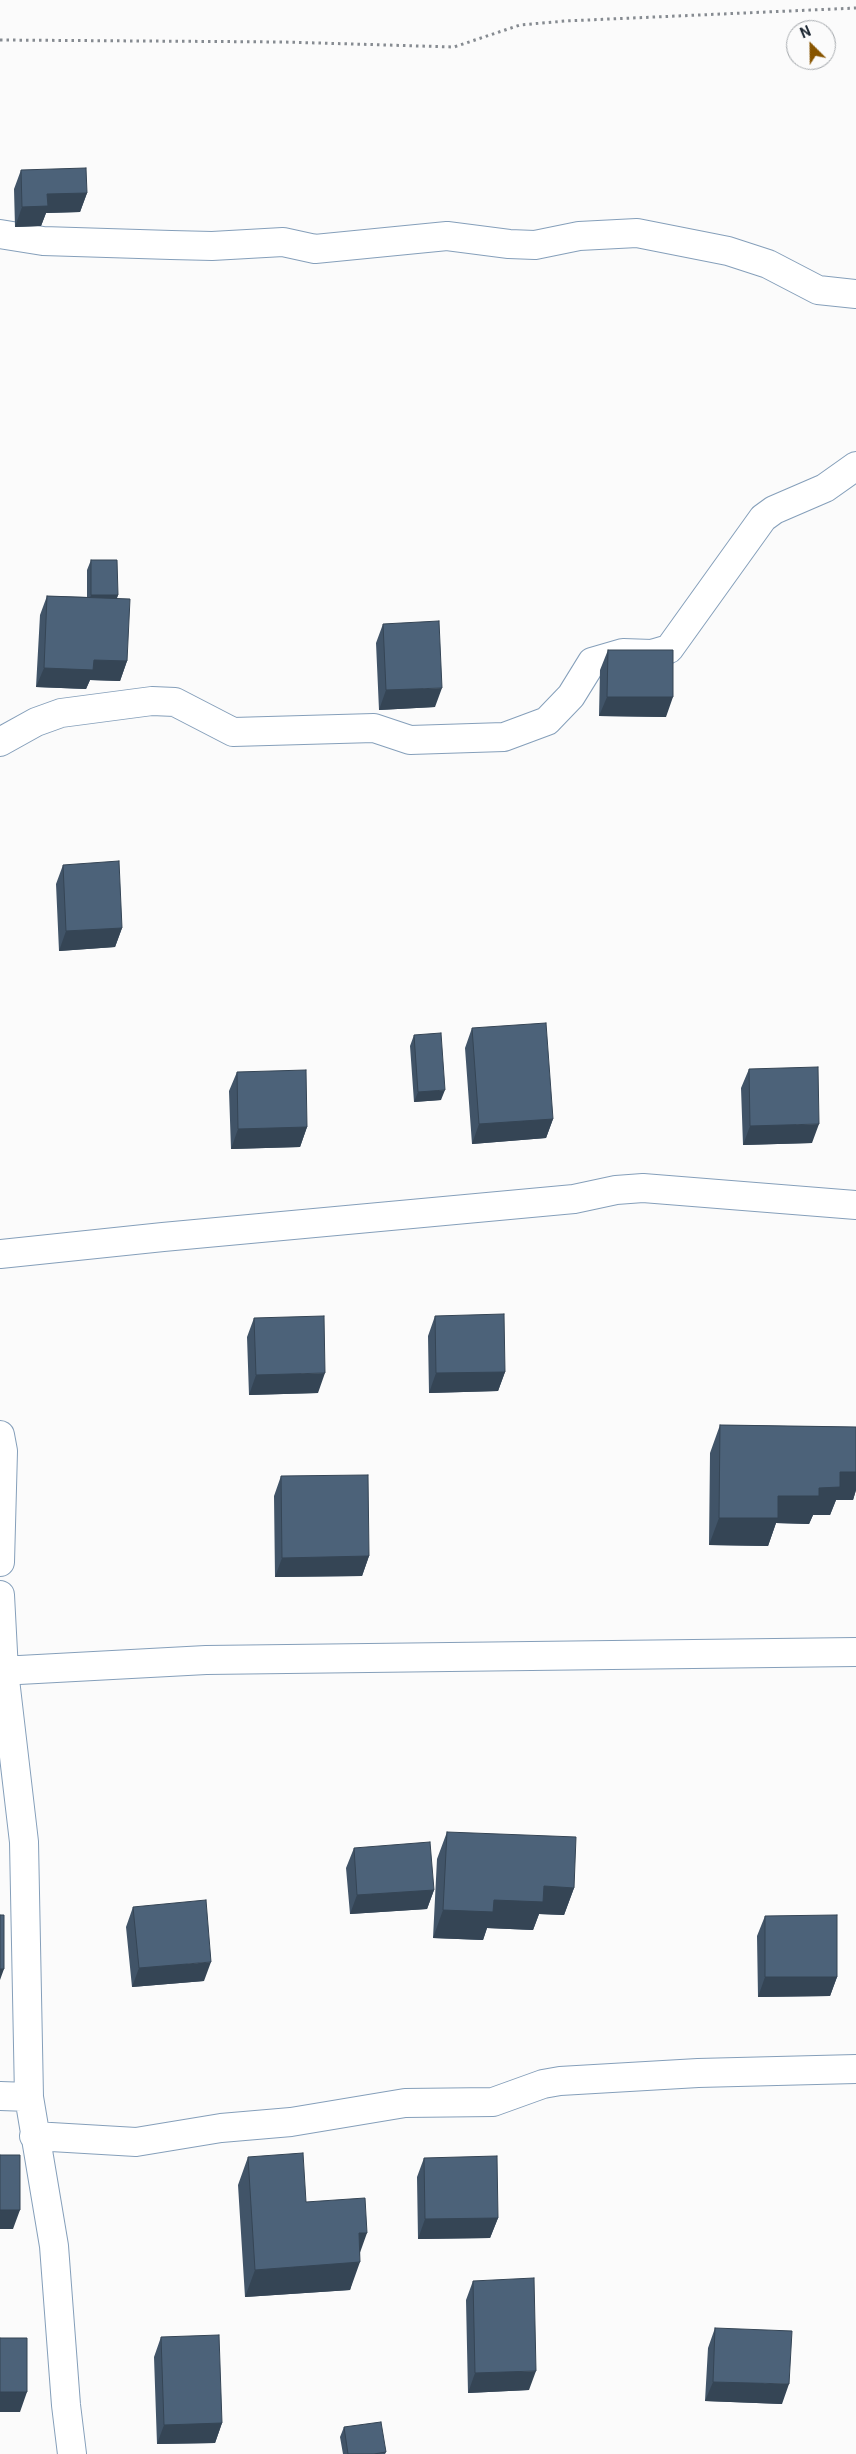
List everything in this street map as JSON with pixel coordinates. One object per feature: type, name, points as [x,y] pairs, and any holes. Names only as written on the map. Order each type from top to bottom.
[{"type":"street","points":[[0,234],[43,241],[171,245],[212,246],[283,242],[315,249],[447,236],[509,244],[536,245],[579,236],[637,233],[728,251],[768,264],[818,290],[856,294]]},
{"type":"street","points":[[0,742],[36,722],[61,713],[152,701],[175,702],[233,732],[374,728],[410,740],[504,737],[547,721],[571,696],[592,662],[623,653],[652,654],[669,649],[763,518],[774,510],[825,488],[856,466]]},
{"type":"street","points":[[0,1254],[574,1199],[616,1190],[643,1188],[856,1205]]},
{"type":"street","points":[[0,1435],[3,1451],[0,1562]]},
{"type":"street","points":[[0,1594],[2,1671],[24,1842],[29,2097],[34,2136],[54,2246],[66,2405],[72,2454]]},
{"type":"street","points":[[2,1671],[206,1660],[856,1652]]},
{"type":"street","points":[[34,2136],[136,2142],[221,2128],[291,2122],[404,2103],[493,2102],[543,2084],[560,2081],[698,2073],[856,2069]]},
{"type":"street","points":[[0,2096],[29,2097]]},
{"type":"path","points":[[0,40],[284,42],[454,47],[520,25],[565,21],[856,8]]},
{"type":"building","points":[[86,168],[87,193],[47,194],[48,206],[22,207],[21,170]]},
{"type":"building","points":[[91,560],[117,560],[118,595],[91,595]]},
{"type":"building","points":[[47,596],[130,599],[127,661],[94,660],[93,670],[44,668]]},
{"type":"building","points":[[439,621],[442,688],[386,690],[383,624]]},
{"type":"building","points":[[608,650],[673,650],[673,697],[607,697]]},
{"type":"building","points":[[119,861],[122,928],[66,931],[63,865]]},
{"type":"building","points":[[546,1023],[553,1119],[479,1124],[472,1028]]},
{"type":"building","points":[[441,1033],[445,1090],[418,1092],[414,1035]]},
{"type":"building","points":[[818,1067],[819,1124],[750,1126],[749,1069]]},
{"type":"building","points":[[306,1070],[307,1127],[238,1129],[237,1072]]},
{"type":"building","points":[[504,1314],[505,1372],[436,1373],[435,1316]]},
{"type":"building","points":[[324,1316],[325,1373],[256,1375],[254,1318]]},
{"type":"building","points":[[720,1425],[856,1427],[856,1472],[840,1472],[840,1487],[819,1488],[819,1496],[778,1496],[778,1518],[719,1518]]},
{"type":"building","points":[[368,1475],[369,1556],[282,1558],[281,1476]]},
{"type":"building","points":[[447,1832],[576,1837],[574,1888],[544,1886],[543,1902],[494,1900],[493,1912],[443,1910]]},
{"type":"building","points":[[430,1842],[434,1890],[357,1895],[354,1848]]},
{"type":"building","points":[[206,1900],[211,1962],[139,1968],[133,1907]]},
{"type":"building","points":[[0,1915],[4,1915],[4,1969],[0,1969]]},
{"type":"building","points":[[837,1915],[837,1977],[765,1977],[765,1916]]},
{"type":"building","points":[[303,2153],[306,2202],[365,2198],[367,2233],[359,2233],[360,2262],[255,2270],[248,2157]]},
{"type":"building","points":[[0,2155],[20,2155],[20,2210],[0,2210]]},
{"type":"building","points":[[497,2156],[498,2218],[425,2219],[424,2158]]},
{"type":"building","points":[[534,2278],[536,2371],[475,2373],[473,2281]]},
{"type":"building","points":[[715,2328],[792,2331],[789,2384],[713,2382]]},
{"type":"building","points":[[219,2335],[222,2423],[164,2425],[161,2337]]},
{"type":"building","points":[[0,2338],[27,2338],[27,2392],[0,2392]]},
{"type":"building","points":[[381,2422],[386,2452],[348,2454],[344,2427]]}]
